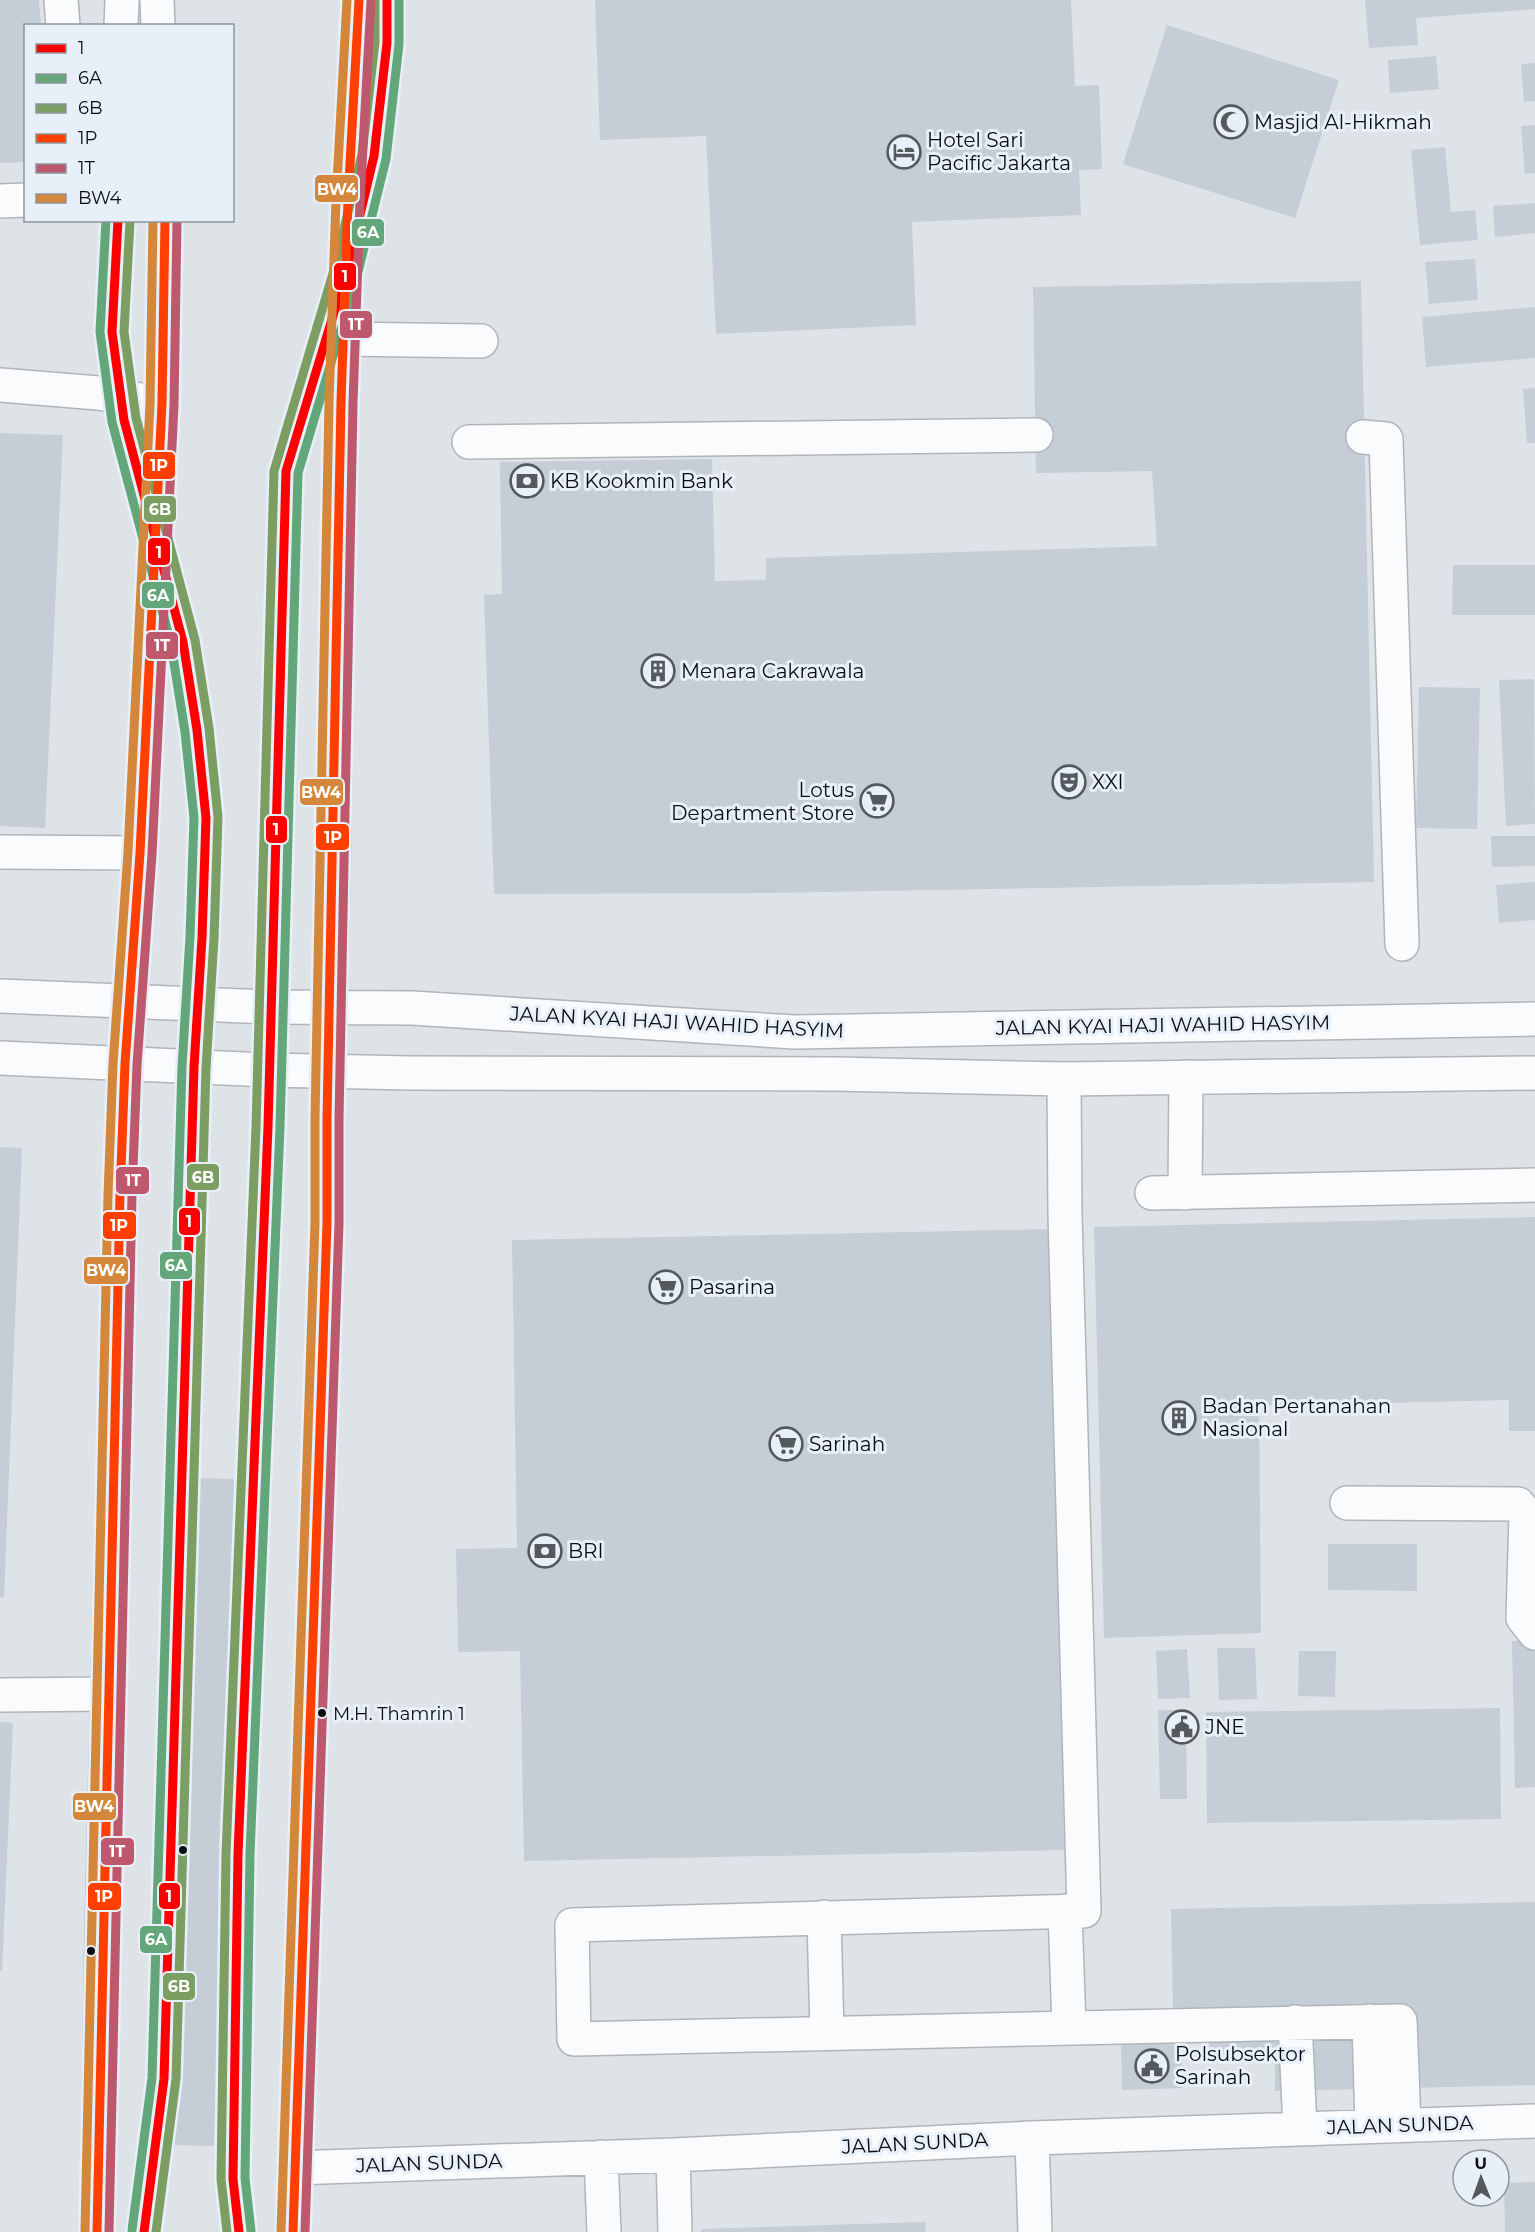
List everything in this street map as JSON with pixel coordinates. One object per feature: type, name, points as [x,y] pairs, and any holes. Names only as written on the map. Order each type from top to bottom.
[{"type":"main road","points":[[62,0],[63,24]]},
{"type":"main road","points":[[122,0],[122,24]]},
{"type":"main road","points":[[157,0],[158,24]]},
{"type":"main road","points":[[293,2232],[327,1223],[327,1072],[333,910],[342,339],[359,0]]},
{"type":"main road","points":[[238,2232],[233,2179],[237,1866],[268,1127],[285,471],[346,273],[374,156],[387,44],[387,0]]},
{"type":"main road","points":[[0,201],[24,200]]},
{"type":"main road","points":[[118,222],[112,332],[120,397],[124,420],[183,642],[197,730],[206,818],[194,1067],[164,2079],[144,2232]]},
{"type":"main road","points":[[97,2232],[119,1218],[125,1064],[140,853],[162,404],[165,222]]},
{"type":"main road","points":[[342,339],[481,341]]},
{"type":"main road","points":[[0,385],[98,393],[162,404]]},
{"type":"main road","points":[[469,442],[1036,435]]},
{"type":"main road","points":[[1364,437],[1386,439],[1402,944]]},
{"type":"main road","points":[[0,852],[140,853]]},
{"type":"main road","name":"JALAN KYAI HAJI WAHID HASYIM","points":[[0,996],[271,1007],[412,1008],[795,1032],[1535,1018]]},
{"type":"main road","points":[[0,1058],[327,1072],[835,1074],[1064,1079],[1535,1073]]},
{"type":"main road","points":[[1185,1193],[1186,1077]]},
{"type":"main road","points":[[1064,1079],[1065,1215],[1084,1911],[572,1925],[574,2039],[1385,2021]]},
{"type":"main road","points":[[1152,1193],[1535,1185]]},
{"type":"main road","points":[[1347,1503],[1518,1504],[1526,1514],[1523,1618],[1535,1633]]},
{"type":"main road","points":[[0,1695],[109,1694]]},
{"type":"main road","points":[[1065,1911],[1069,2027]]},
{"type":"main road","points":[[824,1917],[827,2033]]},
{"type":"main road","points":[[1385,2021],[1404,2125]]},
{"type":"main road","points":[[1372,2126],[1385,2021]]},
{"type":"main road","points":[[1302,2022],[1307,2128]]},
{"type":"main road","name":"JALAN SUNDA","points":[[294,2168],[673,2155],[1032,2138],[1535,2121]]},
{"type":"main road","points":[[1032,2138],[1035,2232]]},
{"type":"main road","points":[[673,2155],[675,2232]]},
{"type":"main road","points":[[601,2157],[604,2232]]},
{"type":"building","points":[[0,0],[39,0],[41,24],[24,24],[24,162],[0,163]]},
{"type":"building","name":"Hotel Sari Pacific Jakarta","points":[[595,0],[1071,0],[1075,86],[1099,85],[1102,169],[1079,170],[1081,215],[912,222],[916,325],[716,334],[706,136],[600,140]]},
{"type":"building","points":[[1365,0],[1535,0],[1535,9],[1416,18],[1418,45],[1369,48]]},
{"type":"building","name":"Masjid Al-Hikmah","points":[[1167,25],[1339,80],[1295,218],[1123,164]]},
{"type":"building","points":[[1436,56],[1439,89],[1390,93],[1388,60]]},
{"type":"building","points":[[1535,63],[1535,101],[1524,102],[1521,64]]},
{"type":"building","points":[[1535,125],[1535,173],[1525,174],[1521,126]]},
{"type":"building","points":[[1445,147],[1451,212],[1475,210],[1478,240],[1420,245],[1411,150]]},
{"type":"building","points":[[1535,203],[1535,233],[1495,237],[1493,206]]},
{"type":"building","points":[[1475,259],[1478,300],[1429,304],[1425,262]]},
{"type":"building","points":[[1361,281],[1374,882],[769,893],[494,894],[484,595],[502,594],[500,462],[712,459],[715,581],[766,580],[766,558],[1157,546],[1152,471],[1036,473],[1033,287]]},
{"type":"building","points":[[1535,307],[1535,358],[1426,367],[1422,317]]},
{"type":"building","points":[[1535,388],[1535,443],[1527,443],[1523,389]]},
{"type":"building","points":[[0,433],[63,435],[45,828],[0,826]]},
{"type":"building","points":[[1453,565],[1535,565],[1535,615],[1452,615]]},
{"type":"building","points":[[1534,679],[1535,824],[1506,826],[1499,680]]},
{"type":"building","points":[[1419,687],[1480,688],[1477,829],[1416,828]]},
{"type":"building","points":[[1491,836],[1535,836],[1535,866],[1492,867]]},
{"type":"building","points":[[1535,882],[1535,920],[1499,923],[1496,885]]},
{"type":"building","points":[[0,1147],[22,1148],[4,1597],[0,1597]]},
{"type":"building","name":"Badan Pertanahan Nasional","points":[[1535,1217],[1535,1431],[1509,1431],[1509,1400],[1259,1406],[1261,1633],[1104,1638],[1094,1227]]},
{"type":"building","name":"Sarinah","points":[[1053,1229],[1064,1850],[524,1861],[520,1651],[458,1652],[456,1549],[517,1548],[512,1240]]},
{"type":"building","points":[[191,1478],[234,1479],[214,2146],[170,2145]]},
{"type":"building","points":[[1328,1544],[1417,1544],[1417,1591],[1328,1590]]},
{"type":"building","points":[[1535,1640],[1535,1787],[1515,1788],[1512,1641]]},
{"type":"building","points":[[1217,1648],[1255,1648],[1257,1699],[1219,1700]]},
{"type":"building","points":[[1187,1649],[1190,1698],[1158,1699],[1156,1651]]},
{"type":"building","points":[[1299,1651],[1336,1651],[1335,1697],[1298,1696]]},
{"type":"building","points":[[1500,1708],[1501,1819],[1207,1823],[1206,1712]]},
{"type":"building","points":[[1158,1710],[1186,1710],[1187,1799],[1160,1799]]},
{"type":"building","points":[[0,1722],[13,1723],[2,1971],[0,1971]]},
{"type":"building","points":[[1535,1902],[1535,2085],[1275,2091],[1275,2053],[1210,2054],[1209,2010],[1173,2011],[1171,1909]]},
{"type":"building","name":"Polsubsektor Sarinah","points":[[1181,2042],[1183,2088],[1122,2090],[1121,2045]]},
{"type":"building","points":[[1535,2182],[1535,2232],[1505,2232],[1505,2208],[1511,2208],[1511,2183]]},
{"type":"building","points":[[925,2222],[926,2232],[701,2232],[701,2229]]},
{"type":"transit line","name":"BW4","points":[[281,2232],[315,1223],[329,402],[336,201],[347,0]]},
{"type":"transit line","name":"1P","points":[[293,2232],[327,1223],[341,402],[348,201],[359,0]]},
{"type":"transit line","name":"6B","points":[[227,2232],[221,2179],[226,1854],[256,1127],[274,471],[334,270],[362,154],[375,42],[375,0]]},
{"type":"transit line","name":"1","points":[[239,2232],[233,2179],[238,1854],[268,1127],[286,471],[346,273],[374,156],[387,43],[387,0]]},
{"type":"transit line","name":"6A","points":[[251,2231],[245,2178],[250,1854],[280,1127],[298,473],[357,276],[386,159],[399,44],[399,0]]},
{"type":"transit line","name":"1T","points":[[305,2232],[339,1223],[353,403],[360,202],[371,1]]},
{"type":"transit line","name":"6A","points":[[106,222],[100,332],[112,422],[171,644],[185,732],[194,818],[182,1067],[152,2078],[132,2230]]},
{"type":"transit line","name":"1","points":[[118,222],[112,332],[124,420],[183,642],[197,730],[206,818],[194,1067],[164,2079],[144,2232]]},
{"type":"transit line","name":"6B","points":[[130,222],[124,332],[136,418],[195,640],[209,728],[218,817],[206,1068],[176,2079],[156,2232]]},
{"type":"transit line","name":"BW4","points":[[85,2232],[108,1195],[113,1064],[128,852],[150,404],[153,222]]},
{"type":"transit line","name":"1P","points":[[97,2232],[120,1195],[125,1064],[140,853],[162,404],[165,222]]},
{"type":"transit line","name":"1T","points":[[109,2232],[132,1195],[137,1065],[152,854],[174,405],[177,222]]},
{"type":"place","name":"Masjid Al-Hikmah","points":[[1231,122]]},
{"type":"place","name":"Hotel Sari Pacific Jakarta","points":[[904,152]]},
{"type":"place","name":"KB Kookmin Bank","points":[[527,481]]},
{"type":"place","name":"Menara Cakrawala","points":[[658,671]]},
{"type":"place","name":"XXI","points":[[1069,782]]},
{"type":"place","name":"Lotus Department Store","points":[[877,801]]},
{"type":"place","name":"Pasarina","points":[[666,1287]]},
{"type":"place","name":"Badan Pertanahan Nasional","points":[[1179,1418]]},
{"type":"place","name":"Sarinah","points":[[786,1444]]},
{"type":"place","name":"BRI","points":[[545,1551]]},
{"type":"place","name":"M.H. Thamrin 1","points":[[322,1713]]},
{"type":"place","name":"JNE","points":[[1182,1727]]},
{"type":"place","name":"Polsubsektor Sarinah","points":[[1152,2066]]}]
